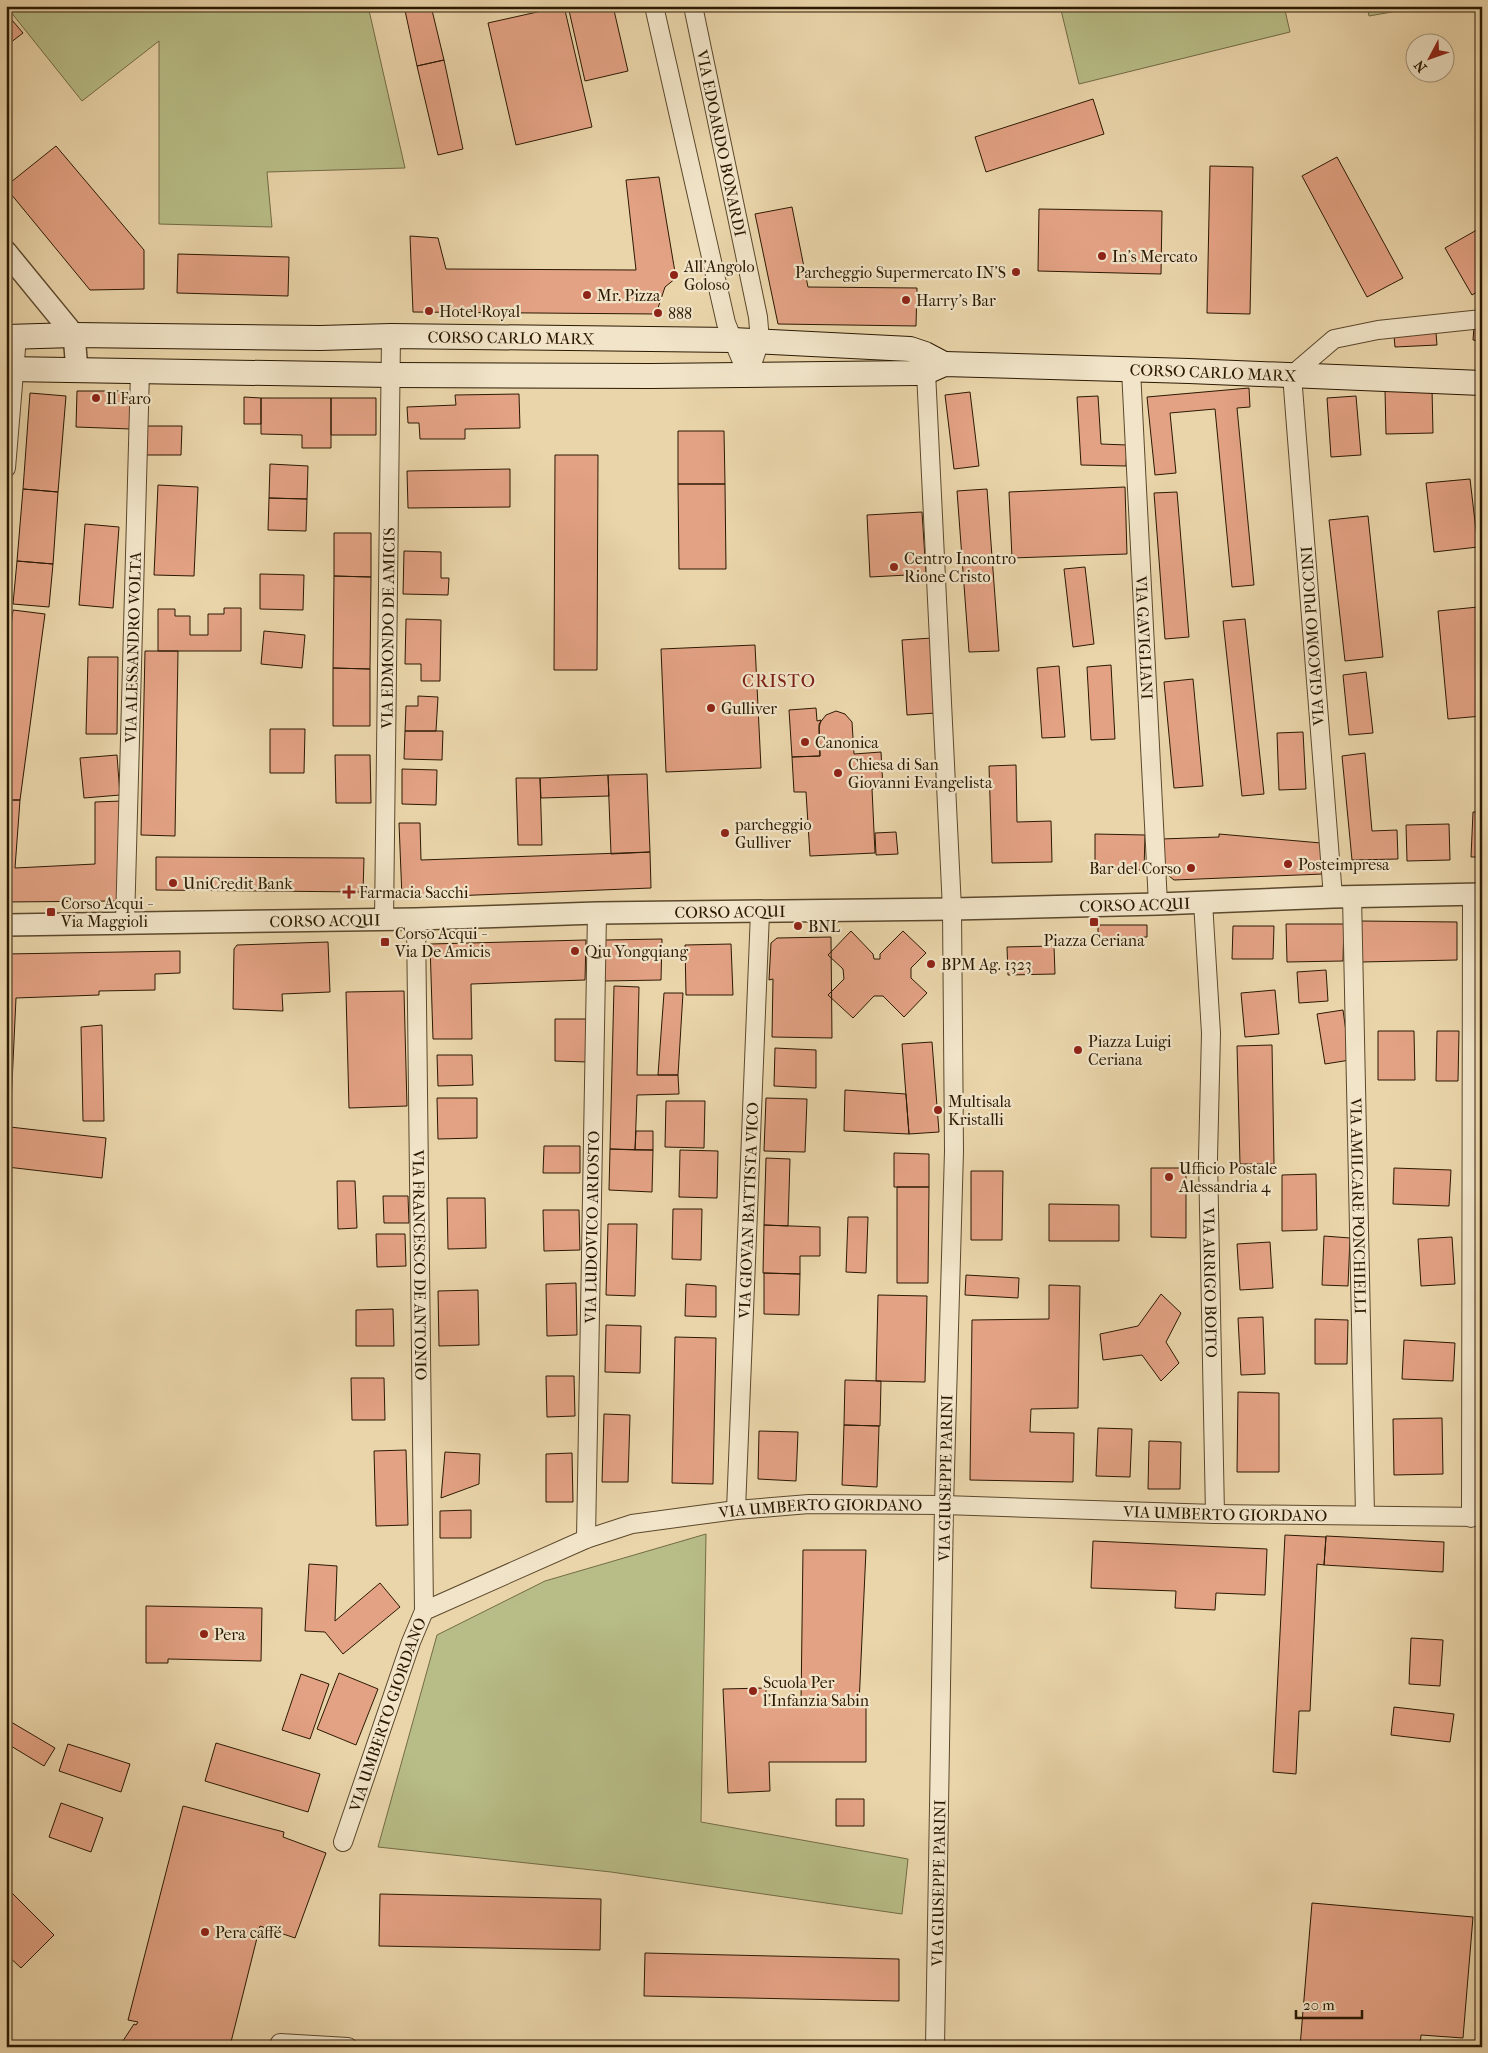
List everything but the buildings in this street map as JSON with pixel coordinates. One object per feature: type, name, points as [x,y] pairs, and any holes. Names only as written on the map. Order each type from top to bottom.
[{"type":"main road","name":"CORSO CARLO MARX","points":[[12,337],[74,335],[310,338],[391,336],[732,340],[910,349],[925,354],[935,368]]},
{"type":"main road","name":"CORSO CARLO MARX","points":[[10,369],[748,376],[860,375],[935,368],[1131,370],[1482,383]]},
{"type":"street","points":[[654,6],[723,310],[732,340],[748,376]]},
{"type":"street","name":"VIA EDOARDO BONARDI","points":[[694,6],[758,317],[760,341],[748,376]]},
{"type":"street","points":[[6,252],[74,335],[77,370]]},
{"type":"street","points":[[1292,375],[1334,339],[1378,330],[1482,319]]},
{"type":"street","name":"VIA EDMONDO DE AMICIS","points":[[384,920],[391,336]]},
{"type":"street","points":[[6,468],[12,337]]},
{"type":"street","name":"VIA GIUSEPPE PARINI","points":[[935,368],[952,909],[954,1151],[944,1505],[935,2047]]},
{"type":"street","name":"VIA GAVIGLIANI","points":[[1131,370],[1158,904]]},
{"type":"street","name":"VIA ALESSANDRO VOLTA","points":[[125,923],[140,371]]},
{"type":"street","name":"VIA GIACOMO PUCCINI","points":[[1292,375],[1342,896]]},
{"type":"street","points":[[1476,1518],[1477,894]]},
{"type":"street","name":"CORSO ACQUI","points":[[6,925],[384,920],[597,913],[952,909],[1158,904],[1342,896],[1477,894]]},
{"type":"street","name":"VIA AMILCARE PONCHIELLI","points":[[1342,896],[1365,1515]]},
{"type":"street","name":"VIA ARRIGO BOITO","points":[[1203,902],[1211,1032],[1208,1158],[1215,1514]]},
{"type":"street","name":"VIA GIOVAN BATTISTA VICO","points":[[736,1510],[760,912]]},
{"type":"street","name":"VIA LUDOVICO ARIOSTO","points":[[586,1539],[597,913]]},
{"type":"street","name":"VIA FRANCESCO DE ANTONIO","points":[[416,919],[424,1611]]},
{"type":"street","name":"VIA UMBERTO GIORDANO","points":[[343,1842],[411,1642],[424,1611],[586,1539],[632,1524],[736,1510],[809,1504],[944,1505],[1215,1514],[1476,1518]]},
{"type":"street","points":[[280,2043],[348,2047]]},
{"type":"green space","points":[[6,6],[368,6],[405,168],[267,172],[272,227],[159,224],[159,41],[82,101]]},
{"type":"green space","points":[[1060,6],[1284,6],[1290,32],[1079,84]]},
{"type":"green space","points":[[1367,6],[1426,6],[1369,16]]},
{"type":"green space","points":[[706,1534],[701,1822],[908,1859],[902,1914],[611,1872],[378,1847],[437,1635],[545,1581]]},
{"type":"place","name":"In's Mercato","points":[[1102,256]]},
{"type":"place","name":"Parcheggio Supermercato IN'S","points":[[1016,272]]},
{"type":"place","name":"All'Angolo Goloso","points":[[674,275]]},
{"type":"place","name":"Mr. Pizza","points":[[587,295]]},
{"type":"place","name":"Harry's Bar","points":[[906,300]]},
{"type":"place","name":"Hotel Royal","points":[[429,311]]},
{"type":"place","name":"888","points":[[658,313]]},
{"type":"place","name":"Il Faro","points":[[96,398]]},
{"type":"place","name":"Centro Incontro Rione Cristo","points":[[894,567]]},
{"type":"place","name":"Gulliver","points":[[711,708]]},
{"type":"place","name":"Canonica","points":[[805,742]]},
{"type":"place","name":"Chiesa di San Giovanni Evangelista","points":[[838,773]]},
{"type":"place","name":"parcheggio Gulliver","points":[[725,833]]},
{"type":"place","name":"Posteimpresa","points":[[1288,864]]},
{"type":"place","name":"Bar del Corso","points":[[1191,868]]},
{"type":"place","name":"UniCredit Bank","points":[[173,883]]},
{"type":"place","name":"Farmacia Sacchi","points":[[349,892]]},
{"type":"place","name":"Corso Acqui - Via Maggioli","points":[[51,912]]},
{"type":"place","name":"Piazza Ceriana","points":[[1094,922]]},
{"type":"place","name":"BNL","points":[[798,926]]},
{"type":"place","name":"Corso Acqui - Via De Amicis","points":[[385,942]]},
{"type":"place","name":"Qiu Yongqiang","points":[[575,951]]},
{"type":"place","name":"BPM Ag. 1323","points":[[931,964]]},
{"type":"place","name":"Piazza Luigi Ceriana","points":[[1078,1050]]},
{"type":"place","name":"Multisala Kristalli","points":[[938,1110]]},
{"type":"place","name":"Ufficio Postale Alessandria 4","points":[[1169,1177]]},
{"type":"place","name":"Pera","points":[[204,1634]]},
{"type":"place","name":"Scuola Per l'Infanzia Sabin","points":[[753,1691]]},
{"type":"place","name":"Pera caffé","points":[[205,1932]]},
{"type":"district","name":"CRISTO","points":[[779,681]]}]
